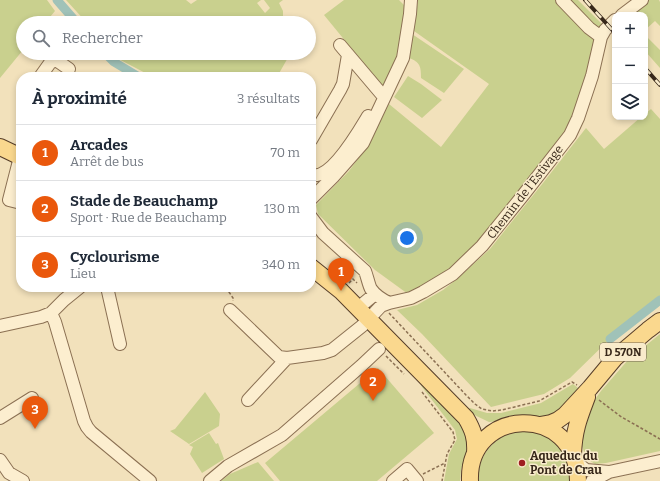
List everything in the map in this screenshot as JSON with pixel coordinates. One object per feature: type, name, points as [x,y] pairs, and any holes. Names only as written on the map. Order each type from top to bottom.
[{"type":"main road","points":[[0,147],[16,155]]},
{"type":"main road","points":[[316,271],[375,310],[466,418],[474,433],[476,444],[475,453]]},
{"type":"main road","name":"D 570N","points":[[540,425],[552,423],[565,415],[615,358],[660,321]]},
{"type":"main road","name":"D 570N","points":[[575,458],[574,443],[576,426],[588,390]]},
{"type":"main road","points":[[466,418],[486,426],[504,427]]},
{"type":"main road","points":[[470,481],[471,463],[475,453],[487,437],[504,427],[518,423],[526,423],[540,425],[556,433],[566,443],[575,458],[578,481]]},
{"type":"street","points":[[316,175],[325,172],[346,150],[380,98],[402,58],[411,0]]},
{"type":"street","points":[[562,0],[589,28],[601,37]]},
{"type":"street","points":[[626,12],[642,0]]},
{"type":"street","name":"Chemin de l'Estivage","points":[[375,310],[411,298],[423,292],[453,274],[482,246],[570,135],[578,118],[592,76],[601,37],[612,23]]},
{"type":"street","points":[[340,45],[380,98]]},
{"type":"street","points":[[316,131],[340,90],[348,54]]},
{"type":"street","points":[[44,72],[50,63],[56,60],[69,69]]},
{"type":"street","points":[[316,194],[363,143],[380,98]]},
{"type":"street","points":[[16,175],[9,200],[16,202]]},
{"type":"street","points":[[230,310],[279,357],[287,358],[323,353],[332,350],[362,326],[383,300],[370,289],[365,271],[323,233],[316,224]]},
{"type":"street","points":[[0,326],[41,317],[51,313],[74,292]]},
{"type":"street","points":[[108,292],[120,344]]},
{"type":"street","points":[[375,310],[376,294]]},
{"type":"street","points":[[51,313],[87,427],[150,481]]},
{"type":"street","points":[[210,481],[228,466],[282,436],[379,349]]},
{"type":"street","points":[[248,400],[287,358]]},
{"type":"street","points":[[0,418],[32,398]]},
{"type":"street","points":[[575,458],[586,470],[609,472],[660,462]]},
{"type":"street","points":[[0,460],[9,473],[22,481]]},
{"type":"street","points":[[393,481],[406,469],[416,479]]},
{"type":"street","points":[[592,481],[609,472]]},
{"type":"path","points":[[229,292],[233,298],[230,310]]},
{"type":"path","points":[[375,310],[474,404],[482,409],[492,411],[502,410],[539,401],[572,382],[588,390],[620,416],[660,440]]},
{"type":"path","points":[[379,349],[405,374]]},
{"type":"path","points":[[420,389],[454,432],[455,440],[447,454],[442,481]]},
{"type":"path","points":[[416,479],[445,464]]},
{"type":"green space","points":[[0,0],[47,0],[55,11],[51,16],[16,16],[16,59],[0,78]]},
{"type":"green space","points":[[66,0],[186,0],[191,4],[197,0],[261,0],[257,3],[265,13],[270,8],[264,0],[283,0],[279,3],[283,11],[283,16],[81,16]]},
{"type":"green space","points":[[344,0],[399,0],[405,6],[401,47],[383,87],[324,15]]},
{"type":"green space","points":[[418,0],[559,0],[596,39],[590,68],[567,131],[477,245],[449,270],[408,294],[375,270],[318,214],[316,205],[349,171],[366,148],[389,104],[441,147],[489,84],[414,31]]},
{"type":"green space","points":[[566,0],[578,0],[603,25],[599,30]]},
{"type":"green space","points":[[648,0],[659,0],[660,26],[655,21],[648,27],[648,12],[634,12]]},
{"type":"green space","points":[[412,34],[464,69],[444,93],[421,78],[421,70],[418,63],[409,58]]},
{"type":"green space","points":[[648,38],[660,50],[660,68],[648,54]]},
{"type":"green space","points":[[121,60],[287,60],[280,72],[143,72]]},
{"type":"green space","points":[[408,76],[442,100],[422,118],[394,97]]},
{"type":"green space","points":[[651,109],[660,119],[660,298],[616,333],[570,378],[544,394],[491,407],[422,334],[397,310],[417,305],[443,290],[490,249],[586,128],[604,149],[638,120],[648,120],[648,112]]},
{"type":"green space","points":[[660,334],[660,451],[595,464],[587,459],[581,444],[588,409],[601,391],[628,360]]},
{"type":"green space","points":[[378,368],[434,433],[377,481],[280,481],[265,463]]},
{"type":"green space","points":[[420,383],[439,400],[467,432],[470,442],[461,470],[460,481],[444,481],[449,454],[457,439],[455,430]]},
{"type":"green space","points":[[573,384],[578,388],[562,410],[553,417],[489,422],[466,411],[470,408],[487,413],[501,413],[541,403]]},
{"type":"green space","points":[[205,392],[220,414],[219,426],[189,444],[170,431],[175,429]]},
{"type":"green space","points":[[519,431],[529,431],[544,435],[557,444],[566,456],[570,481],[479,481],[480,465],[487,451],[492,445],[505,435]]},
{"type":"green space","points":[[209,433],[216,444],[218,443],[224,459],[202,473],[190,454],[193,447],[189,445]]},
{"type":"green space","points":[[258,462],[274,481],[221,481],[230,474]]},
{"type":"waterway","points":[[57,0],[71,16]]},
{"type":"waterway","points":[[112,60],[131,72]]},
{"type":"waterway","points":[[610,339],[660,300]]},
{"type":"railway","points":[[585,0],[612,30]]},
{"type":"railway","points":[[648,71],[660,85]]},
{"type":"place","name":"Arcades","points":[[341,291]]},
{"type":"place","name":"Stade de Beauchamp","points":[[373,401]]},
{"type":"place","name":"Cyclourisme","points":[[35,429]]},
{"type":"place","name":"Aqueduc du Pont de Crau","points":[[522,463]]}]
